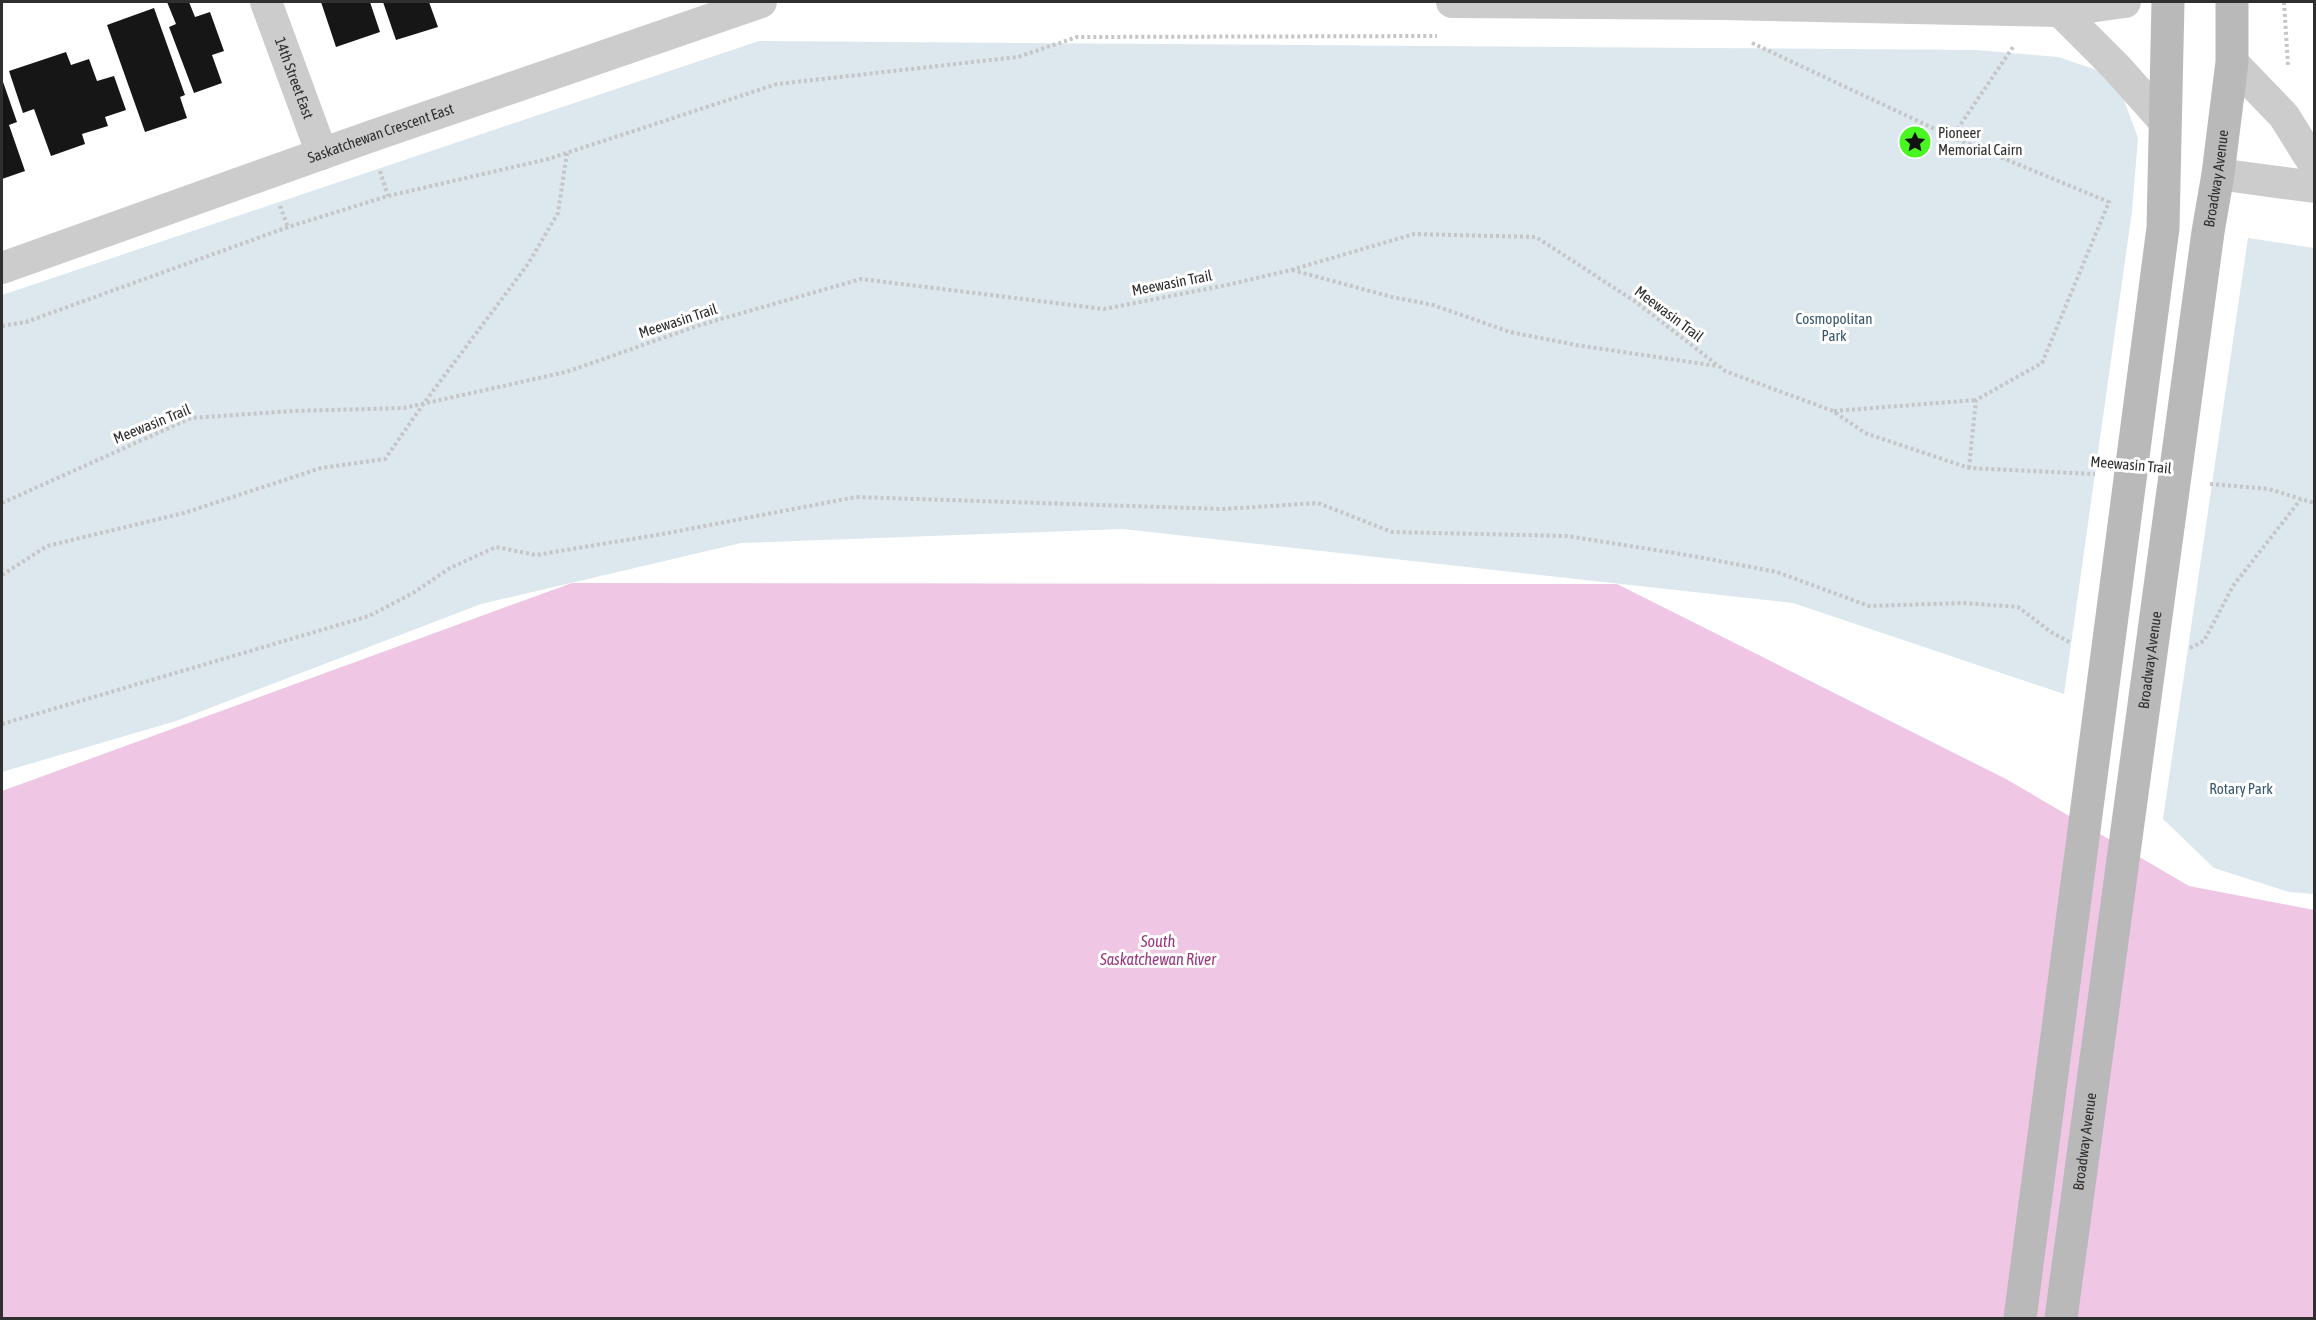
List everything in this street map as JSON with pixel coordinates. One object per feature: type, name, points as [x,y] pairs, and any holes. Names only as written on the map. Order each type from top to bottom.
[{"type":"main road","points":[[2020,1318],[2163,228],[2168,2]]},
{"type":"main road","name":"Broadway Avenue","points":[[2061,1318],[2208,232],[2218,174],[2232,62],[2232,2]]},
{"type":"street","name":"14th Street East","points":[[266,2],[322,154]]},
{"type":"street","name":"Saskatchewan Crescent East","points":[[2,268],[761,2]]},
{"type":"street","points":[[1452,2],[1735,4],[2060,11],[2125,2]]},
{"type":"street","points":[[2060,11],[2116,67],[2165,122]]},
{"type":"street","points":[[2232,62],[2284,116],[2314,164]]},
{"type":"street","points":[[2218,174],[2314,187]]},
{"type":"path","points":[[2,326],[26,322],[288,227],[388,196],[548,159],[777,84],[1018,57],[1077,37],[1447,36]]},
{"type":"path","points":[[1759,41],[1748,41],[1952,137],[2109,202],[2042,363],[1976,400],[1833,411]]},
{"type":"path","points":[[1952,137],[2016,42],[2006,42]]},
{"type":"path","points":[[2,575],[47,546],[184,513],[321,468],[385,459],[528,264],[558,213],[567,153]]},
{"type":"path","name":"Meewasin Trail","points":[[2,503],[191,418],[293,411],[404,408],[566,372],[700,325],[861,279],[1104,309],[1292,270],[1414,234],[1536,237],[1636,302],[1718,366],[1833,411],[1865,433],[1969,468],[2103,475]]},
{"type":"path","points":[[1292,270],[1392,297],[1433,305],[1510,332],[1576,345],[1718,366]]},
{"type":"path","points":[[1969,468],[1976,400]]},
{"type":"path","points":[[2210,484],[2269,489],[2314,503]]},
{"type":"path","points":[[2,724],[369,616],[413,593],[450,568],[496,547],[536,555],[668,533],[856,497],[1223,508],[1318,503],[1392,532],[1567,536],[1704,558],[1778,572],[1869,606],[1964,603],[2018,607],[2051,632],[2072,643]]},
{"type":"path","points":[[2184,651],[2204,640],[2233,586],[2301,500]]},
{"type":"green space","name":"Cosmopolitan Park","points":[[759,41],[1976,50],[2058,57],[2115,76],[2138,138],[2132,211],[2064,694],[1793,603],[1123,529],[741,543],[481,604],[176,721],[2,772],[2,295]]},
{"type":"green space","name":"Rotary Park","points":[[2248,238],[2314,248],[2314,894],[2289,892],[2214,868],[2163,819]]},
{"type":"water","name":"South Saskatchewan River","points":[[572,583],[1617,584],[2006,779],[2189,886],[2314,910],[2314,1318],[2,1318],[2,791]]},
{"type":"building","points":[[167,2],[189,2],[195,17],[210,12],[224,51],[212,55],[222,83],[194,93],[169,27],[176,24]]},
{"type":"building","points":[[321,2],[370,2],[380,32],[336,47]]},
{"type":"building","points":[[383,2],[429,2],[438,27],[396,40]]},
{"type":"building","points":[[154,8],[185,95],[180,97],[187,118],[145,132],[107,25]]},
{"type":"building","points":[[66,52],[71,65],[89,59],[97,81],[114,76],[126,110],[105,117],[108,126],[82,134],[85,144],[51,156],[34,109],[23,113],[9,71]]},
{"type":"building","points":[[2,79],[17,122],[9,125],[25,171],[2,179]]},
{"type":"place","name":"Pioneer Memorial Cairn","points":[[1915,142]]}]
